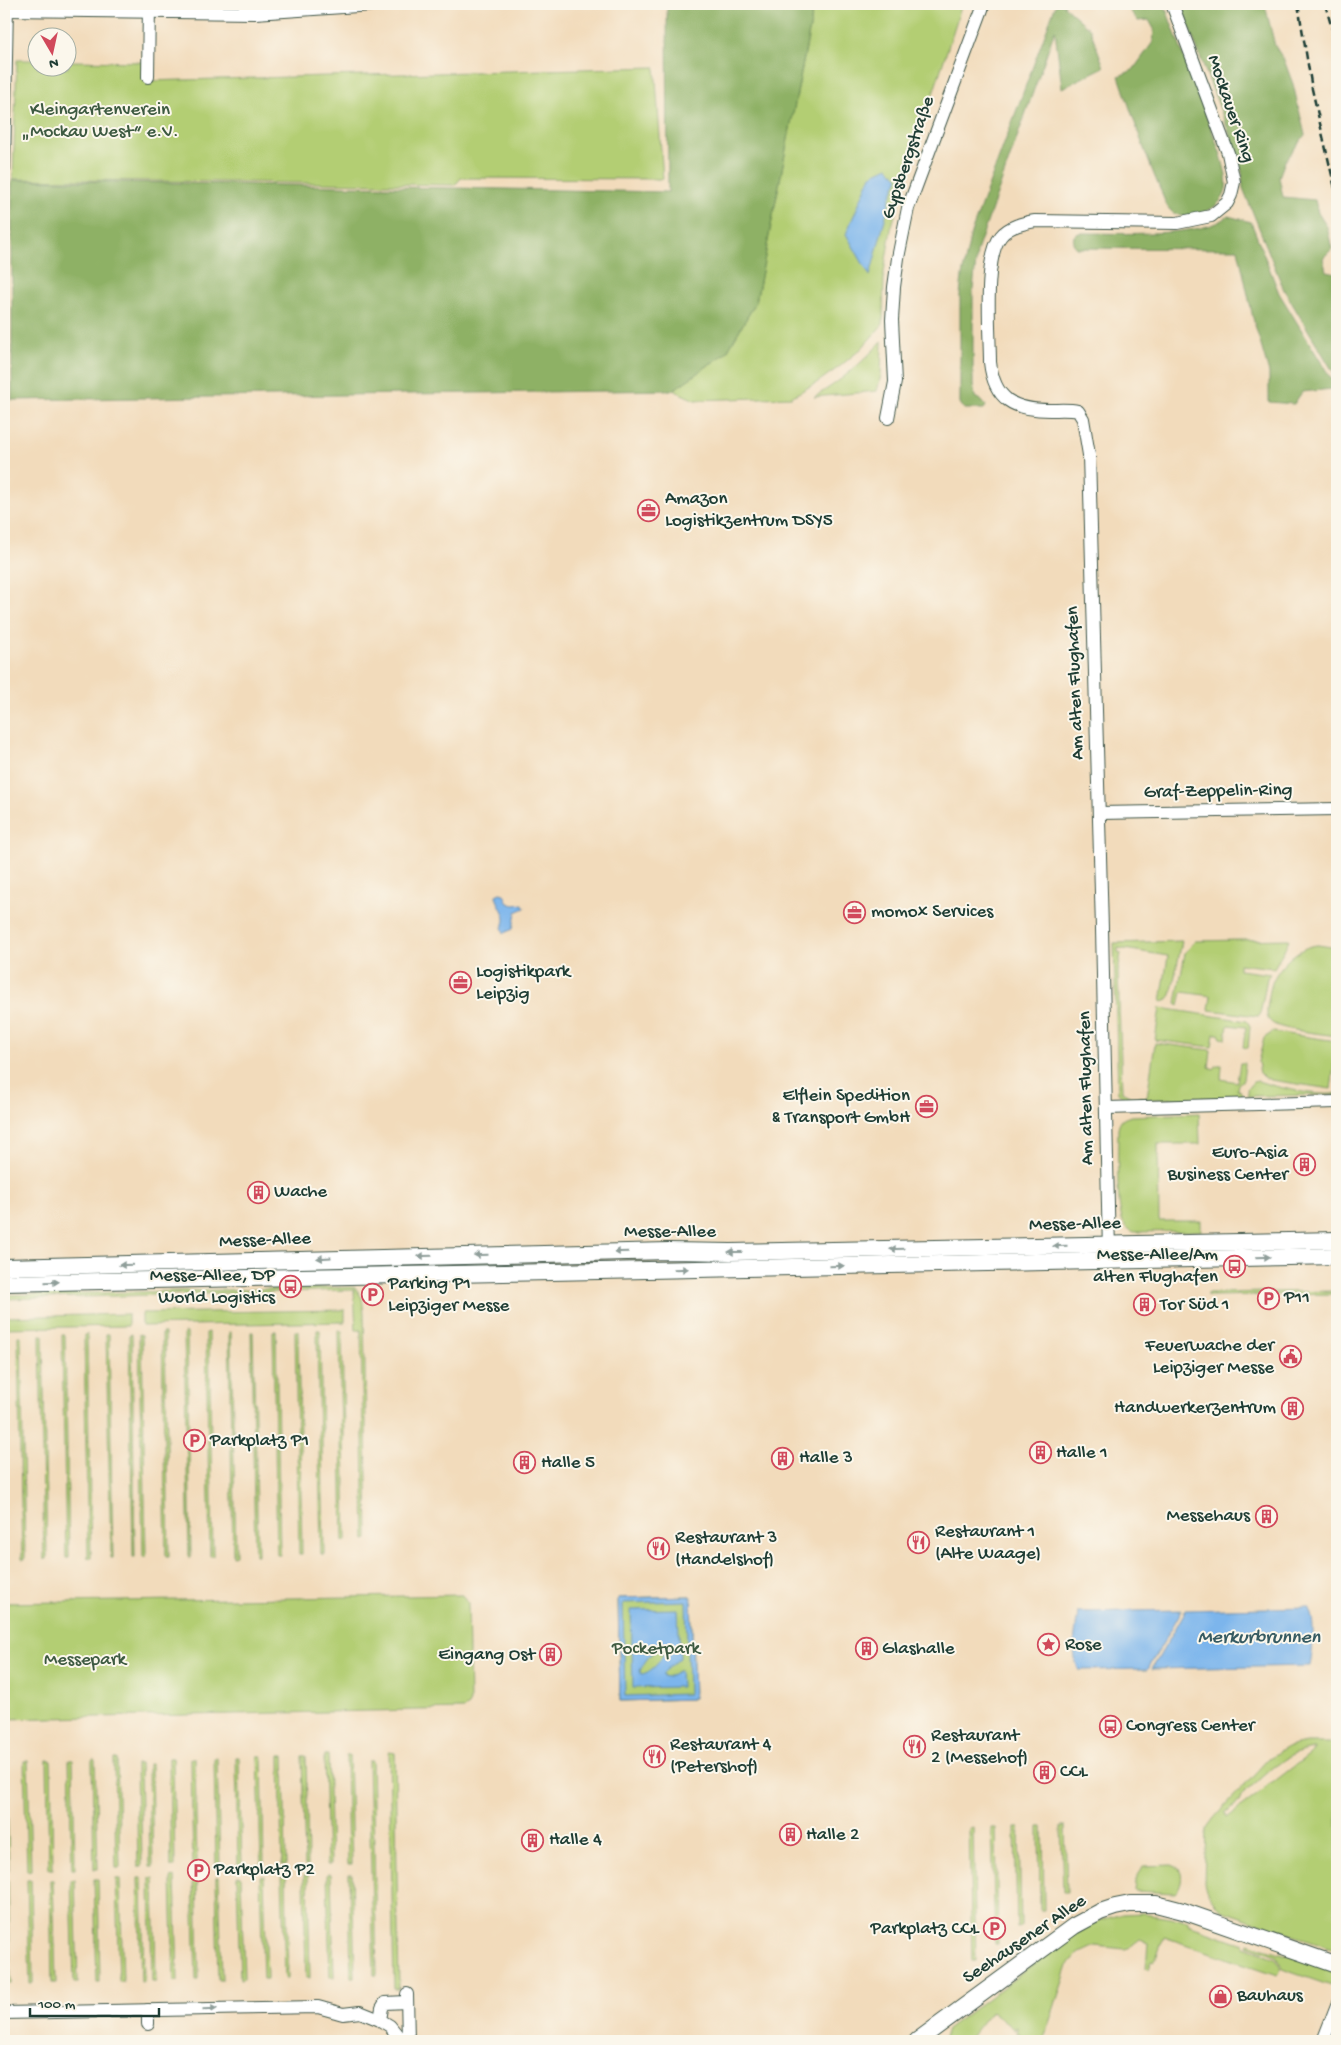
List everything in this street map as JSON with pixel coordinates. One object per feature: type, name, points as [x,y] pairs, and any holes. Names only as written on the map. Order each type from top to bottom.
[{"type":"main road","name":"Messe-Allee","points":[[4,1283],[1109,1253],[1337,1240]]},
{"type":"main road","name":"Messe-Allee","points":[[4,1267],[296,1261],[325,1258],[396,1256],[1109,1253],[1337,1256]]},
{"type":"main road","name":"Seehausener Allee","points":[[917,2041],[934,2036],[1074,1926],[1100,1912],[1130,1904],[1156,1904],[1174,1908],[1337,1965]]},
{"type":"street","points":[[4,168],[7,7],[149,8],[255,13],[387,4]]},
{"type":"street","name":"Gypsbergstraße","points":[[888,418],[895,382],[892,320],[894,287],[908,208],[984,4]]},
{"type":"street","name":"Mockauer Ring","points":[[1057,222],[1177,223],[1211,216],[1227,203],[1234,182],[1231,162],[1172,4]]},
{"type":"street","points":[[148,77],[149,8]]},
{"type":"street","name":"Am alten Flughafen","points":[[1057,222],[1035,221],[1019,224],[1001,235],[995,245],[990,273],[990,362],[992,377],[997,389],[1014,405],[1026,409],[1078,411],[1083,419],[1089,455],[1109,1253]]},
{"type":"street","name":"Graf-Zeppelin-Ring","points":[[1099,814],[1337,809]]},
{"type":"street","points":[[1106,1108],[1337,1102]]},
{"type":"street","points":[[380,2020],[385,2003],[407,1998],[408,2041]]},
{"type":"street","points":[[1322,2041],[1337,2005]]},
{"type":"street","points":[[4,2013],[318,2007],[343,2019],[360,2012],[380,2020],[390,2026],[402,2041]]},
{"type":"street","points":[[148,2010],[148,2024]]},
{"type":"green space","points":[[667,4],[813,4],[756,302],[726,353],[673,390],[12,400],[12,180],[668,192]]},
{"type":"green space","points":[[813,4],[962,4],[891,229],[884,272],[883,324],[861,349],[839,367],[818,382],[791,397],[695,400],[673,390],[726,353],[756,302]]},
{"type":"green space","points":[[1056,4],[1065,4],[1064,6],[1090,29],[1104,67],[1062,88],[1055,30],[977,251],[973,290],[973,385],[975,397],[986,406],[984,409],[964,409],[960,403],[960,295],[971,233]]},
{"type":"green space","points":[[1125,4],[1164,4],[1221,155],[1225,169],[1225,193],[1216,205],[1200,214],[1184,216],[1170,210],[1165,203],[1143,147],[1119,76],[1133,70],[1153,42],[1154,29],[1149,20],[1138,21]]},
{"type":"green space","points":[[1180,4],[1265,5],[1275,46],[1284,60],[1293,84],[1305,135],[1285,161],[1279,177],[1283,197],[1315,200],[1318,213],[1327,227],[1332,249],[1323,258],[1326,271],[1337,273],[1337,378],[1284,290],[1243,188],[1238,156]]},
{"type":"green space","name":"Kleingartenverein „Mockau West“ e.V.","points":[[17,60],[28,60],[28,78],[78,78],[78,61],[145,62],[146,81],[655,67],[663,179],[461,178],[455,185],[13,179]]},
{"type":"green space","points":[[1228,216],[1251,222],[1279,293],[1335,385],[1332,389],[1302,392],[1294,404],[1269,402],[1269,373],[1253,318],[1238,249],[1077,248],[1073,243],[1074,236],[1079,233],[1158,233],[1180,231],[1217,223]]},
{"type":"green space","points":[[882,341],[881,375],[877,391],[814,397],[850,372]]},
{"type":"green space","points":[[1289,939],[1274,968],[1239,964],[1239,970],[1270,974],[1267,978],[1260,1015],[1209,1010],[1211,996],[1182,992],[1179,1005],[1176,1003],[1185,953],[1195,941]]},
{"type":"green space","points":[[1182,941],[1171,995],[1166,1001],[1161,1002],[1168,956],[1118,948],[1118,952],[1121,953],[1118,972],[1122,1092],[1131,1097],[1147,1097],[1155,1043],[1211,1050],[1209,1067],[1214,1069],[1217,1065],[1222,1065],[1221,1079],[1237,1082],[1240,1063],[1245,1063],[1243,1080],[1238,1084],[1237,1090],[1242,1093],[1240,1097],[1125,1100],[1118,1092],[1114,943]]},
{"type":"green space","points":[[1318,945],[1337,948],[1337,1036],[1284,1028],[1272,1023],[1267,1016],[1272,983],[1279,970],[1297,953],[1311,946]]},
{"type":"green space","points":[[1160,1008],[1247,1021],[1250,1026],[1248,1048],[1243,1047],[1246,1027],[1228,1025],[1226,1039],[1221,1038],[1219,1034],[1214,1034],[1212,1047],[1155,1040]]},
{"type":"green space","points":[[1273,1032],[1337,1041],[1331,1089],[1271,1080],[1264,1077],[1260,1073],[1258,1062],[1264,1038]]},
{"type":"green space","points":[[1258,1081],[1298,1091],[1321,1094],[1337,1093],[1337,1095],[1248,1096],[1247,1089],[1253,1082]]},
{"type":"green space","points":[[1199,1113],[1200,1144],[1158,1144],[1159,1221],[1201,1221],[1201,1231],[1132,1231],[1123,1222],[1119,1203],[1118,1129],[1121,1121],[1132,1116]]},
{"type":"green space","points":[[355,1287],[362,1298],[364,1313],[368,1539],[365,1540],[361,1330],[356,1330],[354,1290],[4,1299],[4,1295]]},
{"type":"green space","points":[[1337,1291],[1337,1294],[1208,1296],[1208,1293]]},
{"type":"green space","points":[[345,1310],[345,1322],[142,1326],[142,1313]]},
{"type":"green space","points":[[128,1314],[128,1326],[4,1328],[4,1317]]},
{"type":"green space","points":[[317,1330],[320,1330],[324,1554],[321,1554]]},
{"type":"green space","points":[[273,1331],[276,1331],[280,1555],[277,1555]]},
{"type":"green space","points":[[295,1331],[298,1331],[302,1554],[299,1554]]},
{"type":"green space","points":[[339,1331],[342,1331],[346,1541],[343,1541]]},
{"type":"green space","points":[[209,1332],[213,1556],[210,1556],[206,1333]]},
{"type":"green space","points":[[229,1332],[231,1332],[236,1555],[233,1556]]},
{"type":"green space","points":[[251,1332],[253,1332],[258,1555],[255,1555]]},
{"type":"green space","points":[[162,1333],[165,1333],[169,1557],[166,1557]]},
{"type":"green space","points":[[184,1333],[187,1333],[191,1557],[189,1557]]},
{"type":"green space","points":[[87,1334],[91,1558],[88,1558],[84,1335]]},
{"type":"green space","points":[[106,1334],[109,1334],[113,1558],[111,1558]]},
{"type":"green space","points":[[132,1334],[135,1557],[133,1557],[129,1335]]},
{"type":"green space","points":[[139,1334],[142,1335],[146,1557],[143,1557]]},
{"type":"green space","points":[[40,1335],[43,1335],[47,1559],[44,1559]]},
{"type":"green space","points":[[62,1335],[65,1335],[69,1558],[66,1558]]},
{"type":"green space","points":[[18,1336],[21,1336],[25,1559],[22,1559]]},
{"type":"green space","name":"Messepark","points":[[463,1595],[468,1603],[470,1702],[464,1709],[4,1719],[4,1603]]},
{"type":"green space","name":"Pocketpark","points":[[691,1596],[694,1699],[620,1701],[618,1598]]},
{"type":"green space","points":[[1306,1743],[1337,1743],[1337,1950],[1226,1912],[1212,1899],[1207,1892],[1204,1882],[1206,1829],[1269,1758],[1287,1747]],"holes":[[[1315,1750],[1227,1818],[1225,1813],[1239,1802],[1242,1795],[1273,1767],[1297,1753]]]},
{"type":"green space","points":[[389,1752],[395,1753],[399,1989],[394,1989]]},
{"type":"green space","points":[[324,1755],[328,1755],[331,1864],[327,1864]]},
{"type":"green space","points":[[346,1755],[349,1755],[352,1864],[348,1864]]},
{"type":"green space","points":[[258,1756],[262,1756],[264,1866],[261,1866]]},
{"type":"green space","points":[[280,1756],[284,1756],[286,1865],[282,1865]]},
{"type":"green space","points":[[302,1756],[306,1756],[308,1865],[305,1865]]},
{"type":"green space","points":[[236,1757],[239,1757],[242,1866],[238,1866]]},
{"type":"green space","points":[[169,1758],[173,1758],[175,1867],[171,1867]]},
{"type":"green space","points":[[191,1758],[195,1758],[197,1867],[193,1867]]},
{"type":"green space","points":[[214,1758],[217,1758],[220,1867],[216,1867]]},
{"type":"green space","points":[[95,1759],[98,1869],[94,1869],[92,1760]]},
{"type":"green space","points":[[114,1759],[117,1759],[120,1868],[116,1868]]},
{"type":"green space","points":[[47,1760],[51,1760],[53,1869],[49,1869]]},
{"type":"green space","points":[[69,1760],[73,1760],[75,1869],[72,1869]]},
{"type":"green space","points":[[4,1761],[6,1761],[9,1870],[5,1870]]},
{"type":"green space","points":[[24,1761],[28,1761],[31,1870],[27,1871]]},
{"type":"green space","points":[[368,1761],[372,1761],[377,1975],[374,1975]]},
{"type":"green space","points":[[136,1764],[140,1764],[142,1867],[138,1867]]},
{"type":"green space","points":[[148,1764],[151,1764],[153,1867],[150,1867]]},
{"type":"green space","points":[[1061,1826],[1065,1826],[1067,1892],[1063,1892]]},
{"type":"green space","points":[[1015,1827],[1019,1827],[1021,1927],[1017,1928]]},
{"type":"green space","points":[[1039,1827],[1043,1827],[1044,1910],[1040,1910]]},
{"type":"green space","points":[[973,1828],[976,1961],[972,1961],[969,1829]]},
{"type":"green space","points":[[992,1828],[996,1828],[998,1944],[995,1944]]},
{"type":"green space","points":[[1172,1865],[1179,1868],[1182,1877],[1175,1893],[1134,1891],[1135,1882],[1143,1866]]},
{"type":"green space","points":[[327,1874],[331,1874],[334,1977],[330,1977]]},
{"type":"green space","points":[[349,1874],[352,1874],[355,1977],[351,1977]]},
{"type":"green space","points":[[282,1875],[286,1875],[288,1978],[285,1978]]},
{"type":"green space","points":[[304,1875],[308,1875],[310,1978],[306,1978]]},
{"type":"green space","points":[[237,1876],[241,1876],[244,1979],[240,1980]]},
{"type":"green space","points":[[260,1876],[264,1876],[267,1979],[263,1979]]},
{"type":"green space","points":[[175,1877],[178,1981],[174,1981],[171,1878]]},
{"type":"green space","points":[[193,1877],[197,1877],[199,1980],[196,1980]]},
{"type":"green space","points":[[216,1877],[219,1877],[222,1980],[218,1980]]},
{"type":"green space","points":[[138,1878],[142,1878],[144,1982],[141,1982]]},
{"type":"green space","points":[[150,1878],[154,1878],[156,1982],[152,1982]]},
{"type":"green space","points":[[94,1879],[98,1879],[100,1982],[97,1982]]},
{"type":"green space","points":[[116,1879],[120,1879],[123,1982],[119,1982]]},
{"type":"green space","points":[[27,1880],[31,1880],[33,1983],[30,1984]]},
{"type":"green space","points":[[50,1880],[53,1880],[56,1983],[52,1983]]},
{"type":"green space","points":[[71,1880],[75,1880],[78,1983],[74,1983]]},
{"type":"green space","points":[[5,1881],[8,1881],[11,1984],[7,1984]]},
{"type":"green space","points":[[1143,1913],[1171,1917],[1188,1922],[1188,1925],[1244,1944],[1245,1947],[1275,1958],[1279,1971],[1277,1975],[1164,1937],[1155,1961],[1152,1960],[1149,1969],[1146,1968],[1148,1943],[1140,1940],[1125,1949],[1095,1946],[1076,1955],[1069,1963],[1043,2041],[1030,2041],[1017,2032],[1017,2027],[1015,2027],[1015,2030],[991,2011],[967,2041],[943,2041],[947,2029],[1070,1937],[1101,1920],[1122,1914]]},
{"type":"green space","points":[[1249,1943],[1337,1971],[1337,1988],[1282,1969],[1276,1955],[1248,1945]]},
{"type":"water","points":[[888,167],[899,178],[891,196],[870,276],[846,234],[871,175]]},
{"type":"water","points":[[504,894],[508,903],[514,905],[523,904],[525,908],[516,912],[513,929],[504,933],[502,927],[505,919],[496,895]]},
{"type":"water","points":[[691,1596],[694,1699],[620,1701],[618,1598]],"holes":[[[686,1601],[688,1694],[625,1696],[623,1603]]]},
{"type":"water","name":"Merkurbrunnen","points":[[1308,1607],[1311,1612],[1313,1627],[1310,1666],[1152,1669],[1186,1610]]},
{"type":"water","points":[[678,1609],[680,1658],[663,1673],[663,1676],[667,1677],[680,1670],[681,1687],[633,1688],[631,1610]],"holes":[[[661,1647],[664,1650],[662,1658],[656,1665],[648,1672],[641,1674],[640,1671],[651,1654]]]},
{"type":"water","points":[[1182,1610],[1148,1669],[1079,1670],[1076,1664],[1074,1649],[1078,1612]]},
{"type":"railway","points":[[1298,4],[1312,89],[1337,197]]},
{"type":"railway","points":[[1325,4],[1337,46]]},
{"type":"place","name":"Amazon Logistikzentrum DSY5","points":[[649,510]]},
{"type":"place","name":"momox Services","points":[[855,912]]},
{"type":"place","name":"Logistikpark Leipzig","points":[[460,983]]},
{"type":"place","name":"Elflein Spedition & Transport GmbH","points":[[926,1107]]},
{"type":"place","name":"Euro-Asia Business Center","points":[[1304,1164]]},
{"type":"place","name":"Wache","points":[[258,1192]]},
{"type":"place","name":"Messe-Allee/Am alten Flughafen","points":[[1234,1266]]},
{"type":"place","name":"Messe-Allee, DP World Logistics","points":[[291,1287]]},
{"type":"place","name":"Parking P1 Leipziger Messe","points":[[372,1295]]},
{"type":"place","name":"P11","points":[[1268,1298]]},
{"type":"place","name":"Tor Süd 1","points":[[1144,1305]]},
{"type":"place","name":"Feuerwache der Leipziger Messe","points":[[1290,1357]]},
{"type":"place","name":"Handwerkerzentrum","points":[[1292,1408]]},
{"type":"place","name":"Parkplatz P1","points":[[194,1441]]},
{"type":"place","name":"Halle 1","points":[[1040,1453]]},
{"type":"place","name":"Halle 3","points":[[783,1458]]},
{"type":"place","name":"Halle 5","points":[[525,1463]]},
{"type":"place","name":"Messehaus","points":[[1266,1516]]},
{"type":"place","name":"Restaurant 1 (Alte Waage)","points":[[919,1543]]},
{"type":"place","name":"Restaurant 3 (Handelshof)","points":[[659,1549]]},
{"type":"place","name":"Rose","points":[[1049,1645]]},
{"type":"place","name":"Glashalle","points":[[866,1649]]},
{"type":"place","name":"Eingang Ost","points":[[551,1655]]},
{"type":"place","name":"Congress Center","points":[[1110,1726]]},
{"type":"place","name":"Restaurant 2 (Messehof)","points":[[915,1747]]},
{"type":"place","name":"Restaurant 4 (Petershof)","points":[[654,1756]]},
{"type":"place","name":"CCL","points":[[1044,1772]]},
{"type":"place","name":"Halle 2","points":[[790,1835]]},
{"type":"place","name":"Halle 4","points":[[533,1840]]},
{"type":"place","name":"Parkplatz P2","points":[[198,1870]]},
{"type":"place","name":"Parkplatz CCL","points":[[995,1929]]},
{"type":"place","name":"Bauhaus","points":[[1221,1996]]}]
